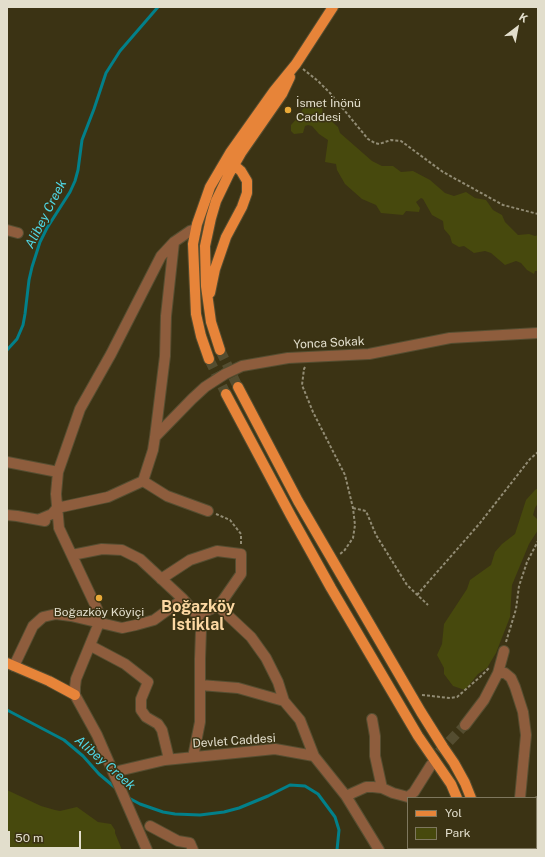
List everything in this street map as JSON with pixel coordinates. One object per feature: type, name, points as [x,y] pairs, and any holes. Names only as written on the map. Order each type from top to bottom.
[{"type":"main road","points":[[220,350],[211,322],[206,286],[205,246],[216,201],[229,164],[230,153],[274,91],[296,64],[333,7]]},
{"type":"main road","points":[[209,359],[201,336],[196,314],[193,244],[196,229],[210,187],[229,164]]},
{"type":"main road","points":[[209,305],[211,286],[221,251],[229,230],[242,207],[247,193],[246,180],[241,171],[229,164]]},
{"type":"main road","points":[[196,229],[209,226]]},
{"type":"main road","points":[[238,387],[298,502],[411,695],[454,763],[471,797]]},
{"type":"main road","points":[[226,394],[290,516],[331,588],[418,736],[451,784],[457,797]]},
{"type":"main road","points":[[11,664],[75,695]]},
{"type":"street","points":[[147,850],[97,735],[75,695],[74,687],[76,679],[99,623],[98,611],[59,528],[56,494],[58,472],[80,410],[111,354],[161,256],[174,242],[190,231],[196,229]]},
{"type":"street","points":[[7,230],[18,233]]},
{"type":"street","points":[[40,519],[52,514],[57,508],[108,497],[143,481],[153,450],[155,437],[165,356],[166,316],[174,242]]},
{"type":"street","name":"Yonca Sokak","points":[[155,437],[205,387],[225,374],[242,366],[288,358],[369,354],[450,338],[533,334]]},
{"type":"street","points":[[7,462],[58,472]]},
{"type":"street","points":[[143,481],[167,496],[208,511]]},
{"type":"street","points":[[7,515],[40,519],[59,528]]},
{"type":"street","points":[[72,555],[102,549],[122,550],[140,559],[183,599],[197,615],[201,630],[200,722],[193,757]]},
{"type":"street","points":[[160,579],[190,560],[217,550],[241,554],[241,574],[218,606],[197,615]]},
{"type":"street","points":[[11,664],[33,626],[44,617],[56,614],[71,616],[122,628],[154,620],[183,599]]},
{"type":"street","points":[[218,606],[251,637],[266,658],[278,682],[284,701],[300,720],[314,756],[346,796],[379,850]]},
{"type":"street","points":[[90,646],[125,664],[148,682],[141,699],[141,710],[146,716],[158,724],[162,730],[169,759]]},
{"type":"street","points":[[465,725],[480,707],[494,670],[504,651]]},
{"type":"street","points":[[494,670],[505,673],[510,678],[515,687],[523,712],[526,735],[520,797]]},
{"type":"street","points":[[61,687],[72,684],[76,679]]},
{"type":"street","points":[[200,685],[238,688],[284,701]]},
{"type":"street","points":[[372,719],[375,736],[374,756],[382,788]]},
{"type":"street","name":"Devlet Caddesi","points":[[116,776],[169,759],[276,749],[314,756]]},
{"type":"street","points":[[346,796],[366,787],[373,786],[406,797],[417,795],[431,765]]},
{"type":"street","points":[[150,826],[178,840],[190,843],[193,850]]},
{"type":"path","points":[[296,64],[318,81],[330,93],[368,139],[379,144],[391,140],[401,141],[443,172],[503,205],[538,214]]},
{"type":"path","points":[[311,357],[304,369],[302,385],[313,412],[344,476],[353,508],[353,538],[344,551],[332,559]]},
{"type":"path","points":[[417,594],[480,523],[530,458],[538,452]]},
{"type":"path","points":[[353,508],[366,511],[376,535],[407,585],[428,605]]},
{"type":"path","points":[[208,511],[230,520],[241,534],[241,554]]},
{"type":"path","points":[[504,651],[516,609],[519,586],[527,562],[538,541]]},
{"type":"path","points":[[411,695],[429,695],[450,698],[457,697],[480,678],[494,670]]},
{"type":"green space","points":[[316,104],[322,108],[323,114],[338,127],[340,133],[372,161],[382,166],[393,166],[401,172],[413,171],[430,180],[445,193],[454,196],[466,192],[475,198],[486,200],[493,210],[502,215],[505,222],[518,235],[538,235],[538,271],[535,271],[534,274],[527,270],[521,263],[516,261],[505,265],[491,253],[485,251],[474,253],[464,246],[459,247],[452,243],[450,236],[444,229],[443,221],[432,215],[421,198],[416,202],[420,208],[419,212],[406,211],[403,215],[381,213],[376,205],[362,199],[345,184],[337,170],[336,164],[325,162],[328,140],[319,134],[312,126],[308,125],[305,126],[303,133],[294,134],[291,131],[291,125],[299,116],[305,105]]},
{"type":"green space","points":[[538,488],[538,503],[533,515],[538,519],[538,530],[529,544],[512,585],[510,617],[496,653],[487,668],[478,674],[465,690],[453,686],[444,674],[444,668],[437,655],[442,644],[444,624],[467,589],[470,580],[491,565],[495,552],[502,544],[515,534],[526,500]]},
{"type":"green space","points":[[7,790],[41,806],[55,810],[60,811],[77,807],[98,822],[111,824],[115,830],[122,850],[7,850]]},
{"type":"waterway","name":"Alibey Creek","points":[[7,350],[17,339],[23,325],[29,280],[40,242],[75,181],[82,140],[106,73],[120,51],[158,7]]},
{"type":"waterway","name":"Alibey Creek","points":[[7,710],[64,740],[118,790]]},
{"type":"waterway","name":"Alibey Creek","points":[[127,797],[140,804],[163,812],[200,815],[224,812],[239,808],[290,785],[305,786],[318,794],[335,817],[339,830],[337,850]]},
{"type":"tunnel","points":[[220,350],[238,387]]},
{"type":"tunnel","points":[[209,359],[226,394]]},
{"type":"tunnel","points":[[431,765],[438,753],[465,725]]},
{"type":"place","name":"İsmet İnönü Caddesi","points":[[288,110]]},
{"type":"place","name":"Boğazköy Köyiçi","points":[[99,598]]},
{"type":"district","name":"Boğazköy İstiklal","points":[[198,616]]}]
